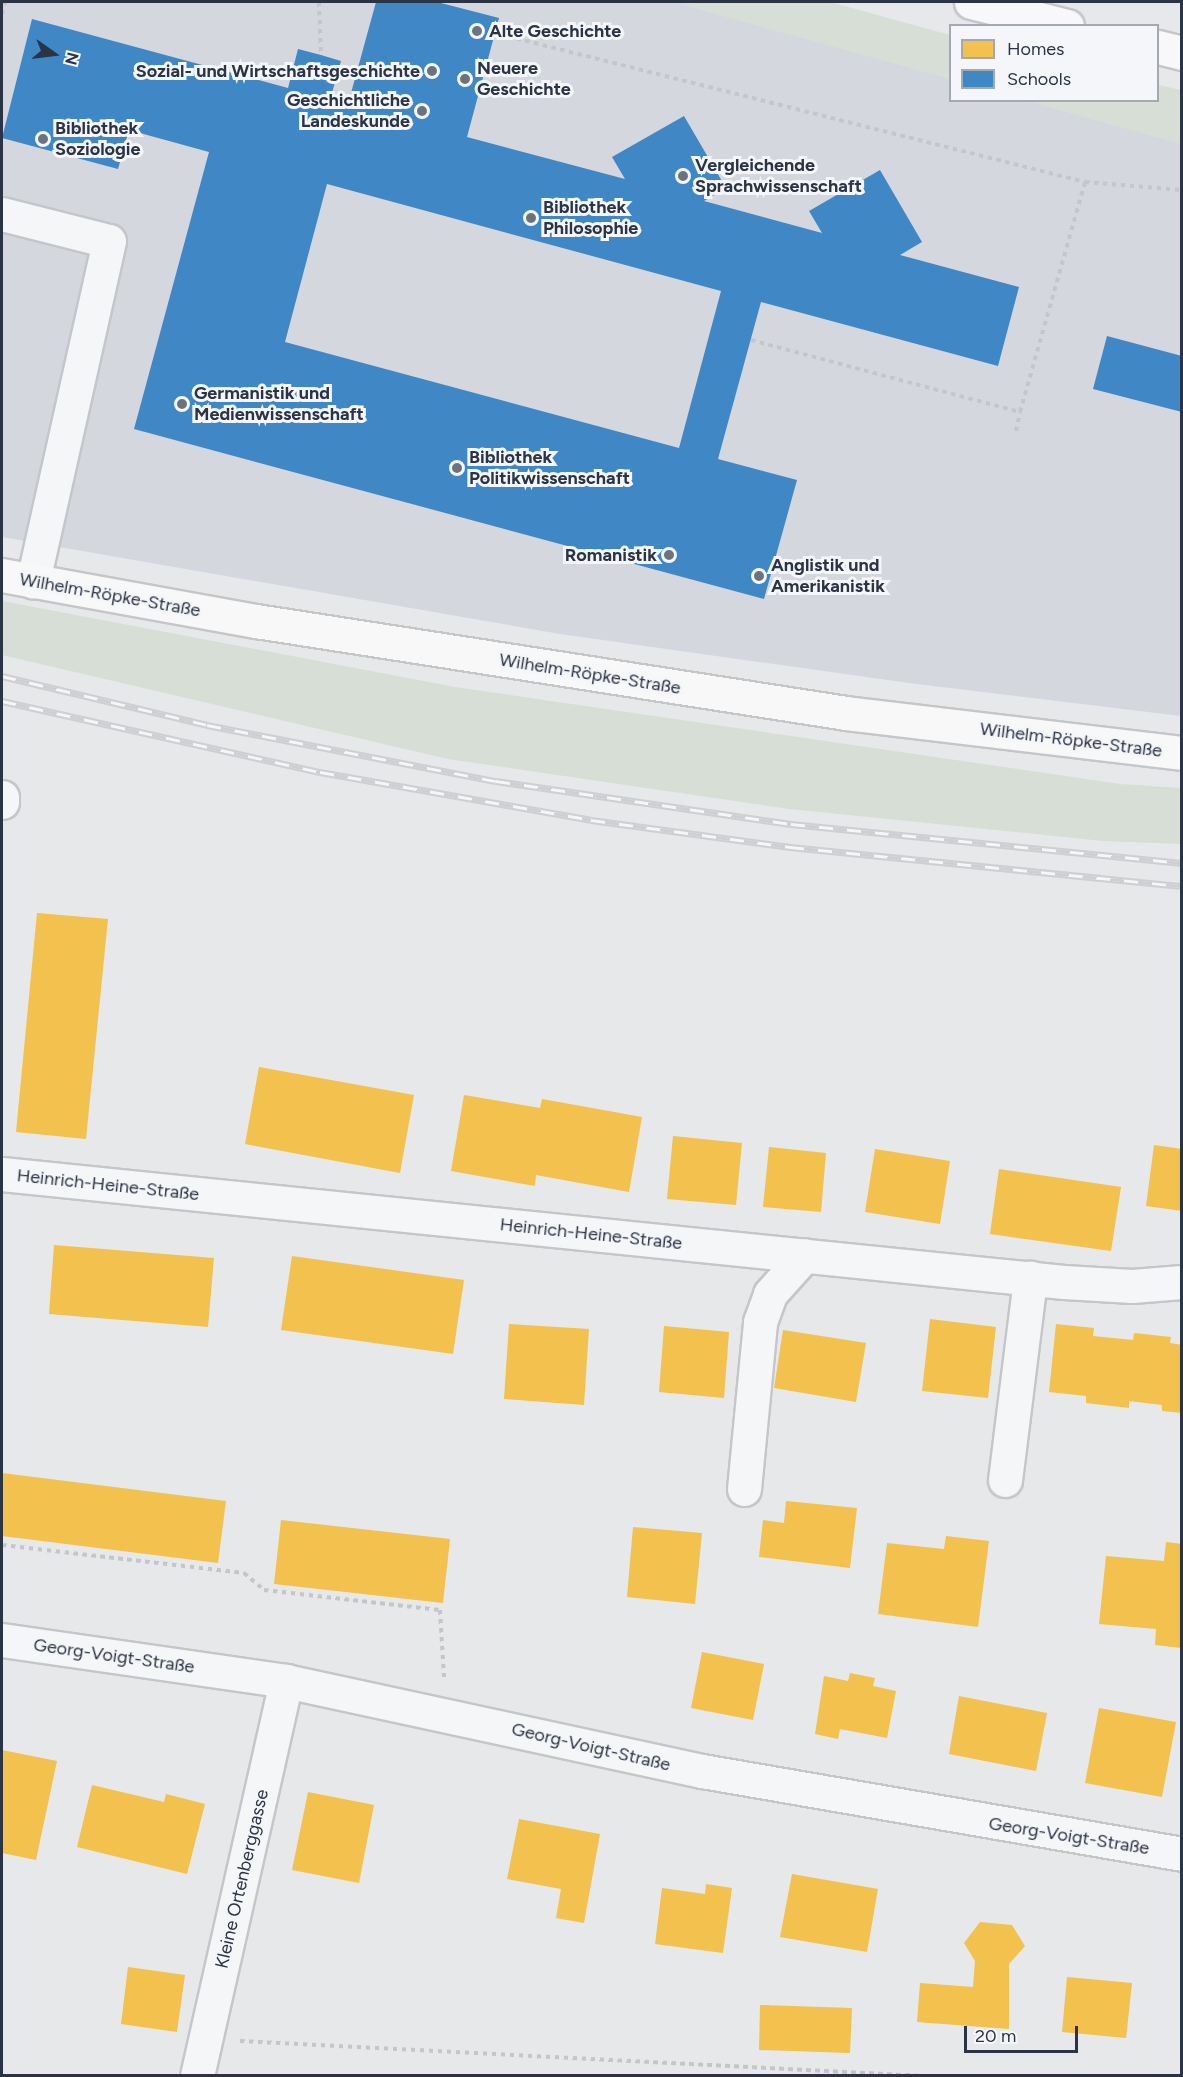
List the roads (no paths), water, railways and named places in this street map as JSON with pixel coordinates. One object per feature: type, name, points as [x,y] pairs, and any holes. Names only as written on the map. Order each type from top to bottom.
[{"type":"main road","points":[[971,2],[1059,24]]},
{"type":"main road","points":[[1159,47],[1182,53]]},
{"type":"main road","name":"Wilhelm-Röpke-Straße","points":[[2,575],[33,582],[846,713],[1182,753]]},
{"type":"street","points":[[2,214],[109,241],[33,582]]},
{"type":"street","name":"Heinrich-Heine-Straße","points":[[2,1174],[1030,1278],[1132,1286],[1182,1282]]},
{"type":"street","points":[[744,1489],[759,1322],[770,1294],[806,1255]]},
{"type":"street","points":[[1005,1480],[1030,1278]]},
{"type":"street","name":"Georg-Voigt-Straße","points":[[2,1640],[286,1681],[702,1771],[1182,1854]]},
{"type":"street","name":"Kleine Ortenberggasse","points":[[196,2076],[286,1681]]},
{"type":"railway","points":[[2,676],[207,725],[496,781],[791,824],[1182,863]]},
{"type":"railway","points":[[2,701],[320,772],[591,820],[790,847],[1182,886]]},
{"type":"place","name":"Alte Geschichte","points":[[477,31]]},
{"type":"place","name":"Sozial- und Wirtschaftsgeschichte","points":[[432,71]]},
{"type":"place","name":"Neuere Geschichte","points":[[465,79]]},
{"type":"place","name":"Geschichtliche Landeskunde","points":[[422,111]]},
{"type":"place","name":"Bibliothek Soziologie","points":[[43,139]]},
{"type":"place","name":"Vergleichende Sprachwissenschaft","points":[[683,176]]},
{"type":"place","name":"Bibliothek Philosophie","points":[[531,218]]},
{"type":"place","name":"Germanistik und Medienwissenschaft","points":[[182,404]]},
{"type":"place","name":"Bibliothek Politikwissenschaft","points":[[457,468]]},
{"type":"place","name":"Romanistik","points":[[669,555]]},
{"type":"place","name":"Anglistik und Amerikanistik","points":[[759,576]]}]
